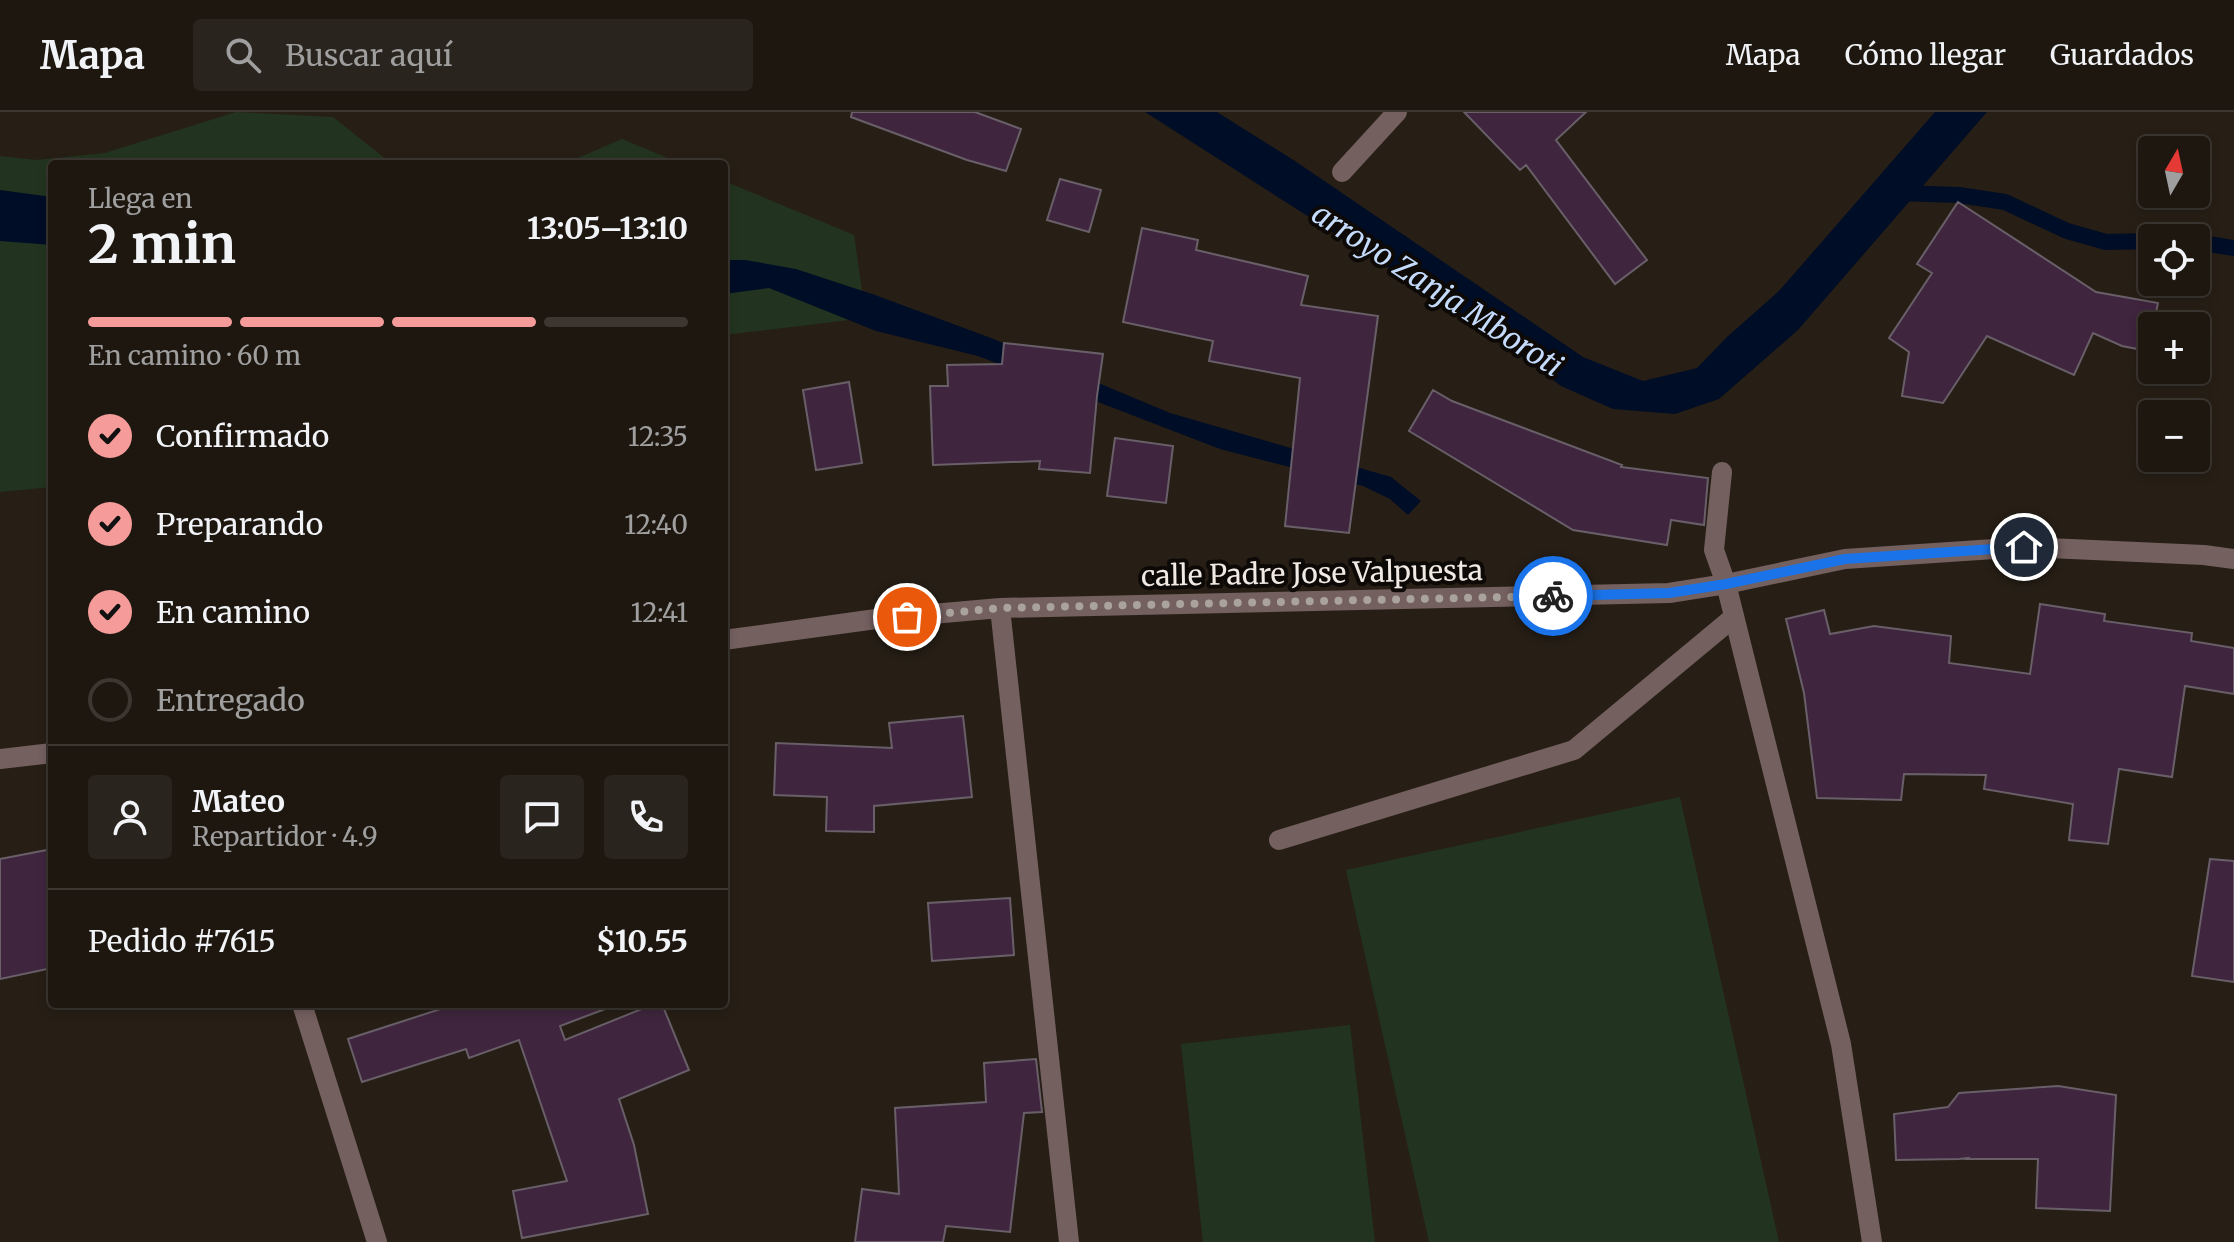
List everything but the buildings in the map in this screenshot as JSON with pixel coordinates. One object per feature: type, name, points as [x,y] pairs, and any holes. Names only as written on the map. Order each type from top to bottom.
[{"type":"street","points":[[1342,172],[1397,112]]},
{"type":"street","points":[[1722,472],[1714,550],[1726,584],[1841,1044],[1872,1242]]},
{"type":"street","name":"calle Padre Jose Valpuesta","points":[[728,639],[876,619],[1000,608],[1669,593],[1845,559],[2024,547],[2234,559]]},
{"type":"street","points":[[1000,608],[1069,1242]]},
{"type":"street","points":[[1279,840],[1574,750],[1734,617]]},
{"type":"street","points":[[0,759],[48,753]]},
{"type":"street","points":[[303,1008],[377,1242]]},
{"type":"green space","points":[[236,112],[333,117],[387,160],[48,160],[48,487],[0,492],[0,156],[37,160],[105,153]]},
{"type":"green space","points":[[622,139],[672,160],[573,160]]},
{"type":"green space","points":[[728,183],[854,235],[866,318],[728,335]]},
{"type":"green space","points":[[1680,797],[1779,1242],[1429,1242],[1346,870]]},
{"type":"green space","points":[[1350,1025],[1375,1242],[1203,1242],[1181,1044]]},
{"type":"water","name":"arroyo Zanja Mboroti","points":[[1145,112],[1217,112],[1298,163],[1583,357],[1643,381],[1697,368],[1779,291],[1935,112],[1987,112],[1798,330],[1719,399],[1675,414],[1613,409],[1561,386],[1406,279]]},
{"type":"water","points":[[0,190],[48,196],[48,245],[0,241]]},
{"type":"water","points":[[728,260],[796,269],[875,295],[991,338],[1170,413],[1391,477],[1421,501],[1408,515],[1390,499],[1363,486],[1220,449],[978,356],[876,331],[769,288],[728,293]]},
{"type":"waterway","points":[[1898,193],[1959,195],[2005,202],[2067,231],[2106,242],[2138,241]]},
{"type":"waterway","points":[[2210,244],[2234,248]]},
{"type":"way so far","points":[[907,617],[1000,608],[1553,596]]},
{"type":"route","points":[[1553,596],[1669,593],[1845,559],[2024,547]]}]
